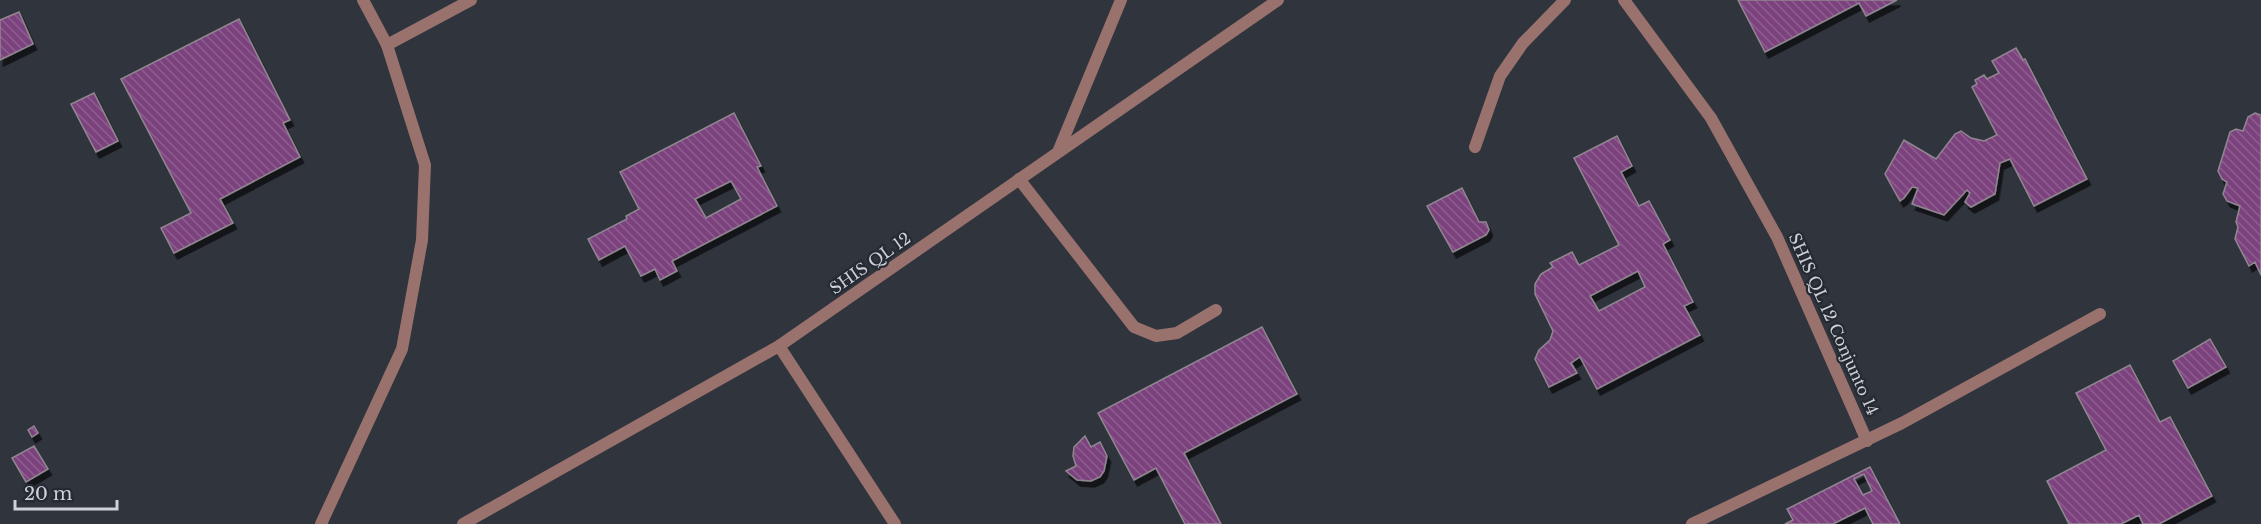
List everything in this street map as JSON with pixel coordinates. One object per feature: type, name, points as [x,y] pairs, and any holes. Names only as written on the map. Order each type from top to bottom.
[{"type":"street","points":[[321,524],[402,349],[422,240],[425,165],[387,45],[363,0]]},
{"type":"street","points":[[387,45],[471,0]]},
{"type":"street","points":[[1057,153],[1121,0]]},
{"type":"street","name":"SHIS QL 12","points":[[463,524],[779,346],[1278,0]]},
{"type":"street","points":[[1475,147],[1500,76],[1523,43],[1565,0]]},
{"type":"street","name":"SHIS QL 12 Conjunto 14","points":[[1624,0],[1711,118],[1777,237],[1867,441],[2100,314]]},
{"type":"street","points":[[1020,179],[1134,327],[1156,336],[1177,333],[1216,310]]},
{"type":"street","points":[[779,346],[895,524]]},
{"type":"street","points":[[1692,524],[1867,441]]},
{"type":"building","points":[[1738,0],[1897,0],[1866,16],[1859,3],[1765,52]]},
{"type":"building","points":[[19,12],[33,44],[0,60],[0,20]]},
{"type":"building","points":[[239,19],[290,120],[283,123],[300,157],[220,199],[233,223],[174,253],[161,228],[191,213],[121,79]]},
{"type":"building","points":[[2016,48],[2023,60],[2025,59],[2087,179],[2034,206],[2010,159],[2000,163],[1995,194],[1971,207],[1965,202],[1970,193],[1967,190],[1944,215],[1912,204],[1918,188],[1912,187],[1900,201],[1885,174],[1904,140],[1936,159],[1955,134],[1961,131],[1971,138],[1984,141],[1997,135],[1972,87],[1977,84],[1975,80],[1984,75],[1987,79],[1999,73],[1992,61]]},
{"type":"building","points":[[94,93],[118,141],[96,152],[71,104]]},
{"type":"building","points":[[734,113],[761,166],[757,167],[777,206],[672,261],[677,271],[660,280],[655,269],[641,276],[625,246],[599,260],[588,239],[627,219],[626,216],[639,209],[620,172]],"holes":[[[731,181],[741,199],[706,218],[695,199]]]},
{"type":"building","points":[[2255,113],[2261,115],[2261,275],[2255,262],[2249,266],[2235,239],[2240,206],[2227,201],[2223,194],[2227,182],[2222,179],[2218,171],[2230,132],[2236,129],[2243,131],[2248,117]]},
{"type":"building","points":[[1617,136],[1632,166],[1621,172],[1639,206],[1649,201],[1670,240],[1663,244],[1693,302],[1684,306],[1700,335],[1597,389],[1580,357],[1571,363],[1577,373],[1549,387],[1535,359],[1539,350],[1550,340],[1553,331],[1535,294],[1535,284],[1541,274],[1553,267],[1550,263],[1572,252],[1579,265],[1619,245],[1574,158]],"holes":[[[1638,271],[1645,287],[1599,311],[1590,296]]]},
{"type":"building","points":[[1462,188],[1479,222],[1486,222],[1489,230],[1486,235],[1453,252],[1427,206]]},
{"type":"building","points":[[1262,327],[1297,394],[1184,453],[1221,524],[1185,524],[1156,468],[1134,480],[1098,413]]},
{"type":"building","points":[[2210,339],[2226,367],[2188,388],[2173,361]]},
{"type":"building","points":[[2130,365],[2160,422],[2170,417],[2212,496],[2159,524],[2143,524],[2139,515],[2121,524],[2069,524],[2047,481],[2106,450],[2076,393]]},
{"type":"building","points":[[34,426],[38,433],[32,437],[28,430]]},
{"type":"building","points":[[1085,436],[1091,447],[1100,442],[1107,456],[1104,471],[1100,477],[1091,481],[1077,480],[1066,471],[1076,466],[1073,456],[1074,447]]},
{"type":"building","points":[[34,446],[48,469],[26,482],[12,458]]},
{"type":"building","points":[[1870,467],[1900,524],[1873,524],[1865,508],[1833,524],[1785,524],[1793,520],[1787,509]],"holes":[[[1864,474],[1872,491],[1863,495],[1854,479]]]}]
